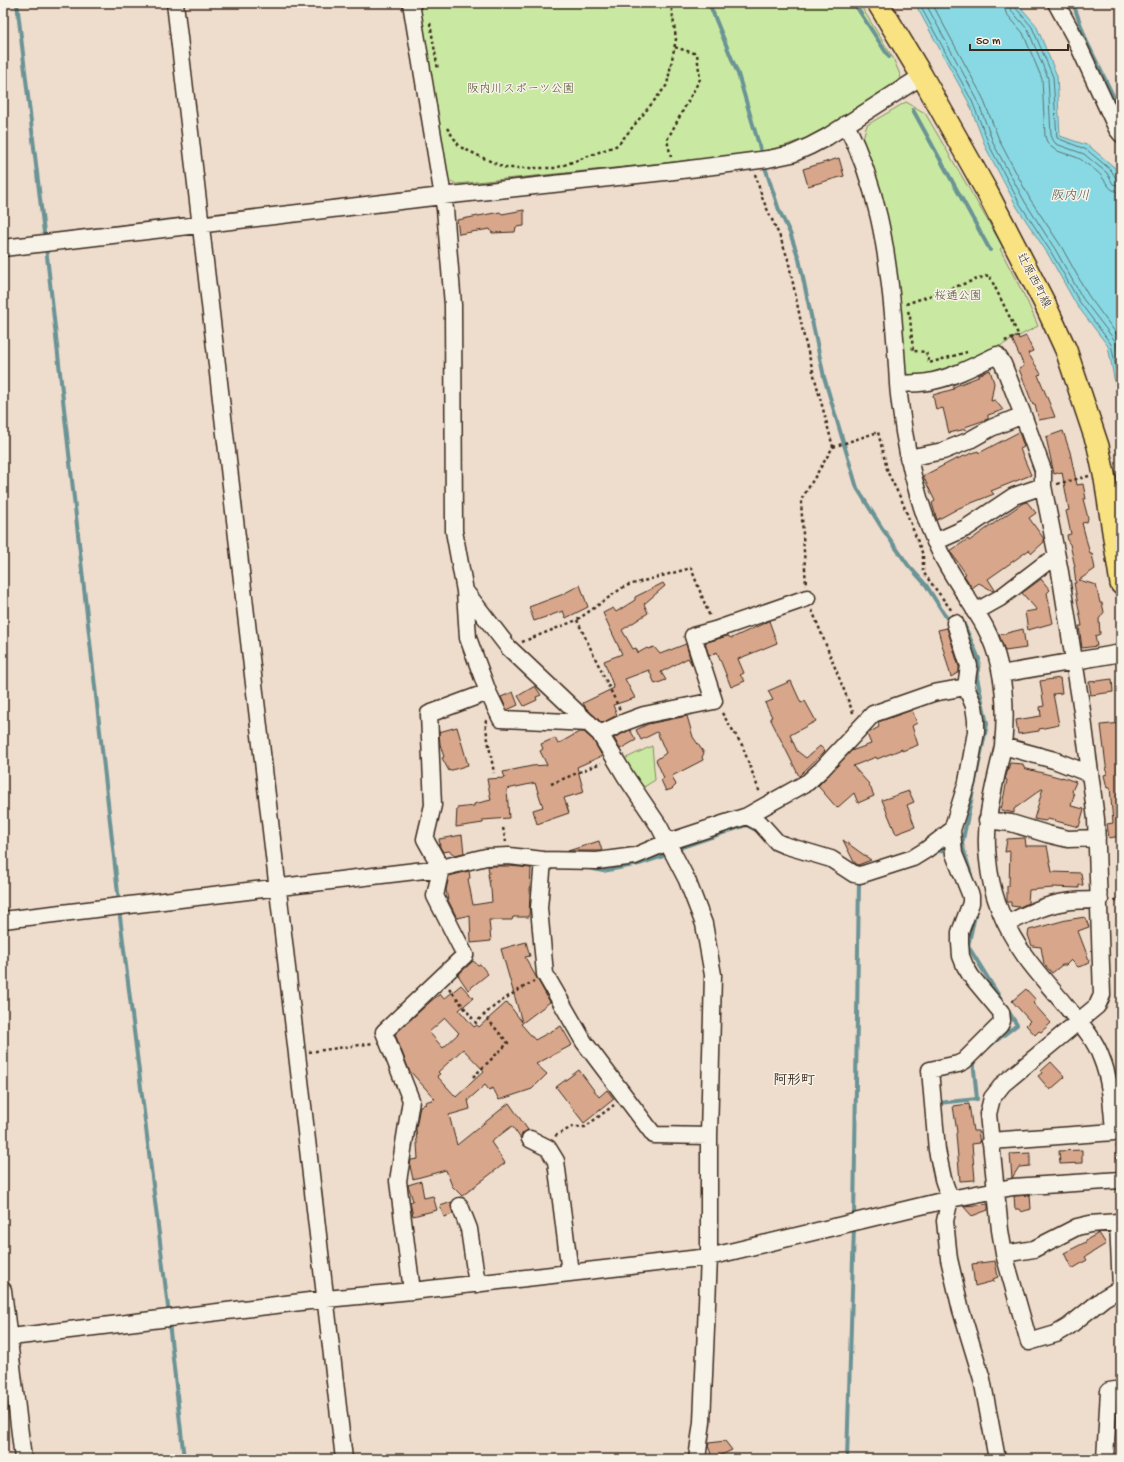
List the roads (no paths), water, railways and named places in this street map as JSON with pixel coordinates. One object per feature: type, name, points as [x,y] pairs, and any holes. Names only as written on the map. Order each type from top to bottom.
[{"type":"main road","name":"辻原西町線","points":[[878,3],[922,76],[986,190],[1044,302],[1066,350],[1098,446],[1105,479],[1121,584]]},
{"type":"street","points":[[175,3],[344,1459]]},
{"type":"street","points":[[411,3],[445,209],[453,305],[454,531],[465,591],[468,638],[488,692],[501,719],[594,729],[644,716],[714,701],[693,636],[715,630],[807,598]]},
{"type":"street","points":[[1056,3],[1074,36],[1117,130],[1121,134]]},
{"type":"street","points":[[3,248],[442,196],[758,161],[792,154],[810,146],[922,76]]},
{"type":"street","points":[[846,124],[856,143],[870,181],[881,221],[890,278],[899,397],[908,458],[927,523],[935,542],[955,579],[976,612],[991,641],[1001,674],[1005,718],[1003,746],[987,820],[988,862],[993,888],[1006,924],[1025,956],[1089,1034],[1101,1056],[1107,1075],[1114,1132],[990,1141]]},
{"type":"street","points":[[898,384],[931,382],[958,374],[997,354],[1003,364],[1043,470],[1044,486],[1090,774],[1097,838],[1102,995],[1097,1006],[1004,1084],[992,1098],[988,1114],[990,1141],[1004,1254],[1028,1342],[1056,1334],[1068,1327],[1104,1298],[1121,1288]]},
{"type":"street","points":[[908,458],[943,451],[968,441],[990,428],[1023,415]]},
{"type":"street","points":[[935,542],[966,528],[1014,496],[1044,486]]},
{"type":"street","points":[[976,612],[1000,598],[1043,565],[1056,558]]},
{"type":"street","points":[[465,591],[509,648],[594,729],[659,826],[687,880],[704,924],[713,975],[709,1136],[709,1257],[702,1422],[697,1459]]},
{"type":"street","points":[[955,618],[969,666],[966,687],[974,706],[976,720],[976,732],[968,782],[953,841],[971,896],[971,903],[960,932],[960,943],[965,966],[971,976],[1002,1012],[1002,1021],[1000,1026],[964,1062],[930,1070],[938,1150],[943,1179],[950,1199],[945,1221],[949,1259],[961,1310],[982,1379],[997,1459]]},
{"type":"street","points":[[1001,674],[1121,653]]},
{"type":"street","points":[[3,920],[119,905],[278,888],[441,868],[486,857],[509,856],[543,860],[597,861],[635,856],[668,842],[747,816],[808,782],[873,714],[933,693],[966,687]]},
{"type":"street","points":[[412,1291],[398,1181],[411,1100],[384,1032],[465,955],[435,896],[441,868],[425,839],[433,805],[429,714],[488,692]]},
{"type":"street","points":[[1003,746],[1054,760],[1090,774]]},
{"type":"street","points":[[747,816],[760,823],[777,842],[831,859],[854,874],[860,875],[912,858],[926,850],[953,841]]},
{"type":"street","points":[[987,820],[1011,823],[1068,839],[1097,838]]},
{"type":"street","points":[[543,860],[539,908],[545,974],[584,1042],[654,1135],[709,1136]]},
{"type":"street","points":[[1006,924],[1040,908],[1053,904],[1100,900]]},
{"type":"street","points":[[535,1141],[548,1148],[556,1161],[570,1273]]},
{"type":"street","points":[[6,1337],[326,1299],[477,1284],[709,1257],[950,1199],[996,1190],[1120,1175]]},
{"type":"street","points":[[460,1206],[469,1229],[477,1284]]},
{"type":"street","points":[[1004,1254],[1034,1249],[1077,1227],[1090,1224],[1118,1222],[1121,1293]]},
{"type":"street","points":[[3,1290],[6,1337],[23,1459]]},
{"type":"street","points":[[1106,1459],[1109,1391],[1121,1389]]},
{"type":"water","name":"阪内川","points":[[919,3],[1017,3],[1036,25],[1057,76],[1060,136],[1089,146],[1114,167],[1121,180],[1121,415],[1108,346],[1076,304],[1048,254],[1017,207],[986,148],[969,103],[918,9]]},
{"type":"waterway","points":[[17,3],[45,241]]},
{"type":"waterway","points":[[709,3],[738,74],[762,155]]},
{"type":"waterway","points":[[854,3],[889,57]]},
{"type":"waterway","points":[[1073,3],[1086,40],[1121,112]]},
{"type":"waterway","points":[[913,110],[990,250]]},
{"type":"waterway","points":[[764,164],[779,210],[790,233],[799,259],[824,377],[857,488],[882,528],[908,565],[926,585],[948,620],[953,619]]},
{"type":"waterway","points":[[46,247],[119,902]]},
{"type":"waterway","points":[[963,622],[979,659],[977,678],[987,724],[962,844],[971,875]]},
{"type":"waterway","points":[[676,849],[746,825],[756,830]]},
{"type":"waterway","points":[[932,853],[950,848]]},
{"type":"waterway","points":[[589,868],[603,871],[639,864],[663,856]]},
{"type":"waterway","points":[[854,1219],[859,881]]},
{"type":"waterway","points":[[119,909],[169,1315]]},
{"type":"waterway","points":[[976,911],[968,946],[1017,1025],[988,1047]]},
{"type":"waterway","points":[[938,1103],[977,1099],[974,1059]]},
{"type":"waterway","points":[[847,1459],[854,1225]]},
{"type":"waterway","points":[[169,1322],[184,1459]]},
{"type":"district","name":"阿形町","points":[[794,1081]]},
{"type":"park label","name":"阪内川スポーツ公園","points":[[521,90]]},
{"type":"park label","name":"桜通公園","points":[[958,297]]}]
